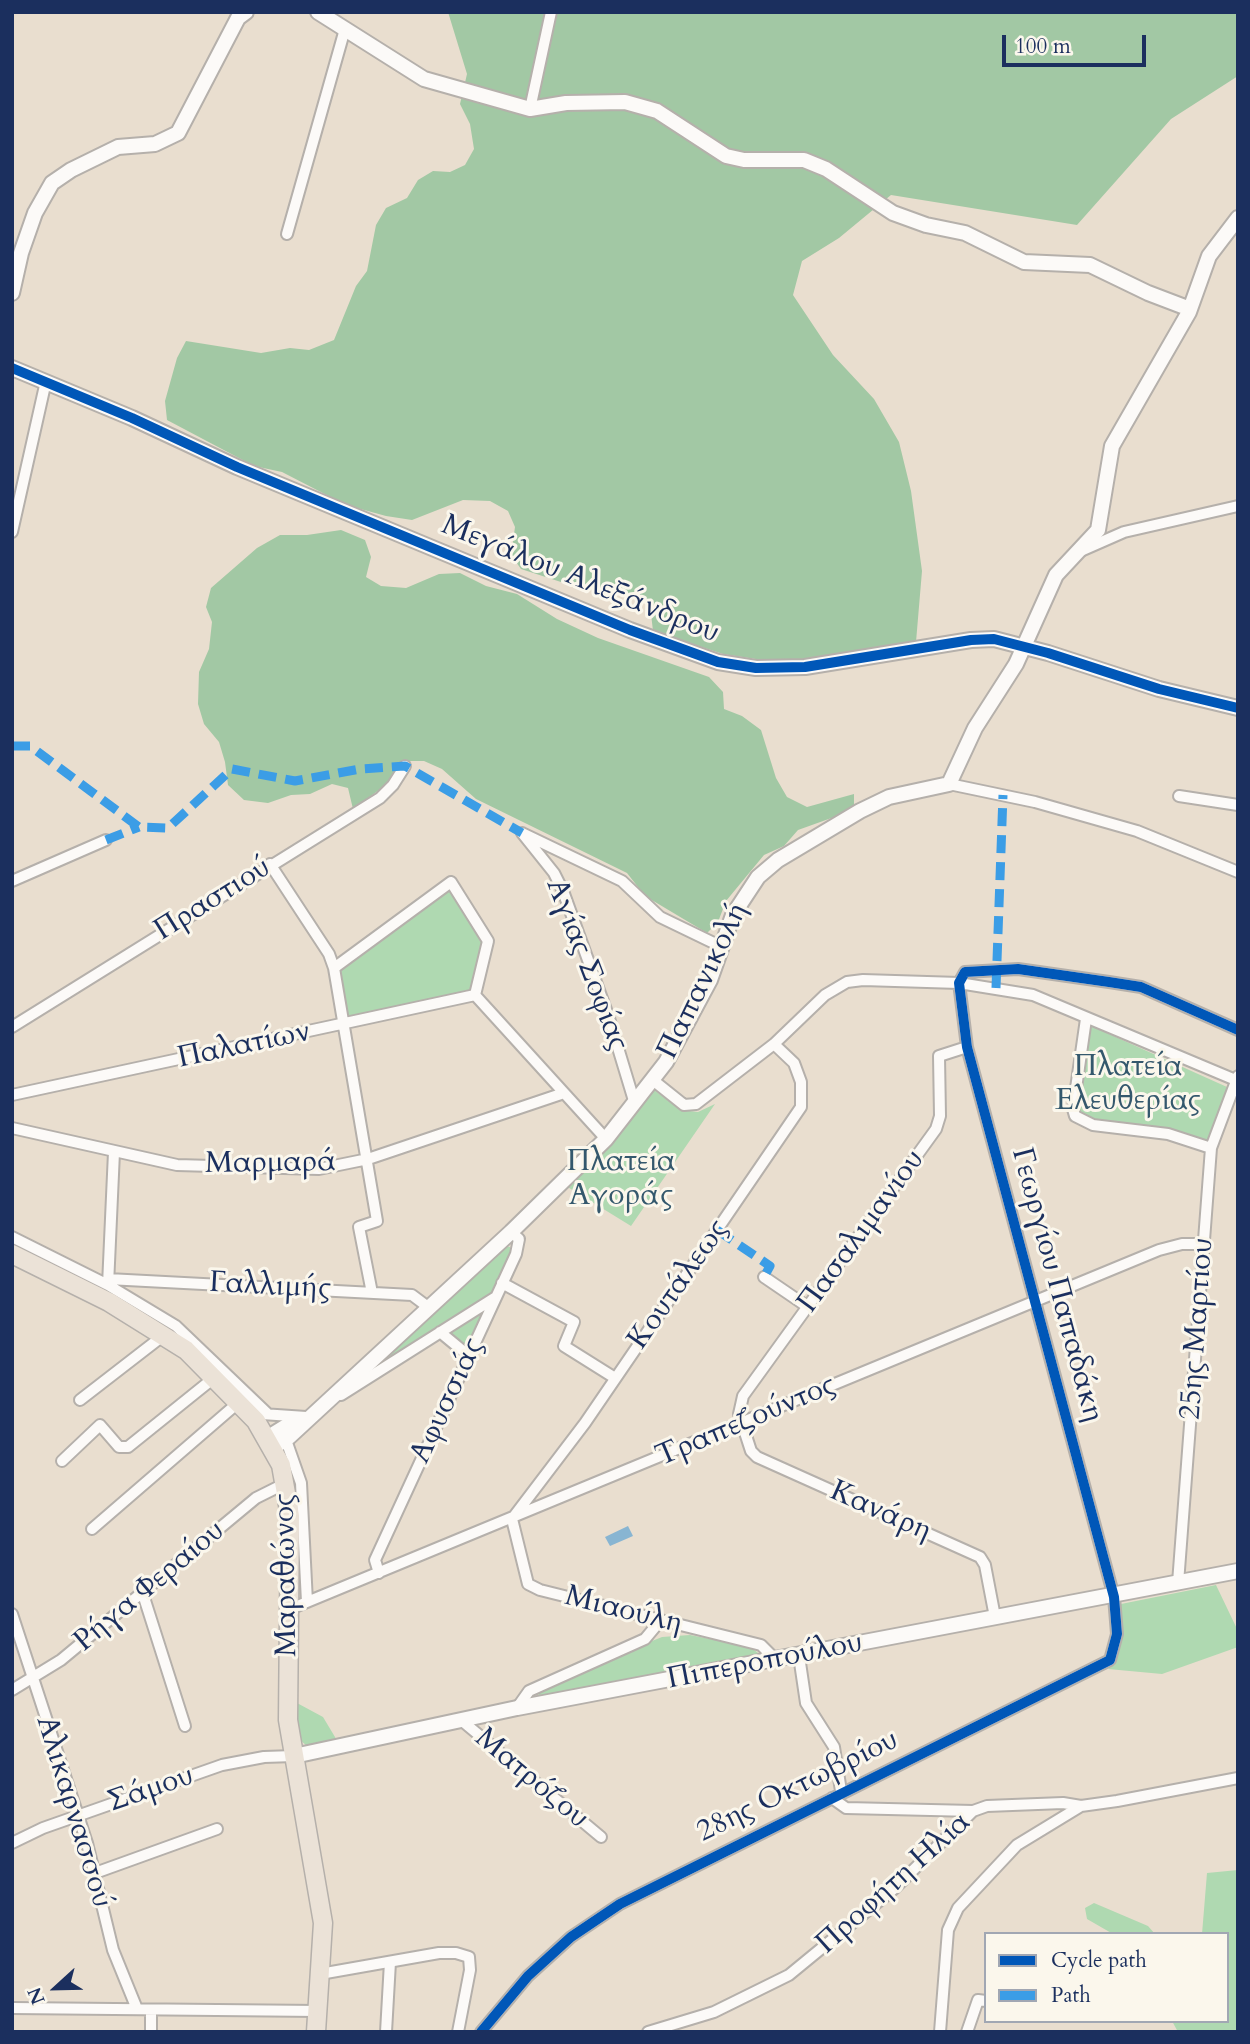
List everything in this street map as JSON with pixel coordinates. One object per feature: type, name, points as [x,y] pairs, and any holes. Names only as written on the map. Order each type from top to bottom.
[{"type":"main road","name":"Μαραθώνος","points":[[12,1254],[94,1294],[164,1335],[215,1377],[275,1442],[286,1483],[290,1516],[288,1720],[323,1923],[316,2032]]},
{"type":"street","points":[[12,293],[21,253],[35,214],[52,183],[71,170],[118,147],[155,144],[178,133],[232,28],[246,12]]},
{"type":"street","points":[[318,12],[424,79],[530,109],[566,103],[625,102],[657,111],[726,156],[744,160],[804,160],[826,169],[893,213],[926,225],[965,233],[1024,262],[1090,265],[1189,309]]},
{"type":"street","points":[[530,109],[551,12]]},
{"type":"street","points":[[287,234],[345,29]]},
{"type":"street","points":[[1238,218],[1209,256],[1189,309],[1112,446],[1098,530],[1056,575],[1016,664],[975,728],[949,784],[1035,802],[1137,831],[1238,872]]},
{"type":"street","name":"Μεγάλου Αλεξάνδρου","points":[[12,368],[237,467],[630,630],[718,662],[791,668],[843,663],[971,639],[994,639],[1159,689],[1238,708]]},
{"type":"street","points":[[12,532],[46,382]]},
{"type":"street","points":[[1074,555],[1124,532],[1238,506]]},
{"type":"street","name":"Πραστιού","points":[[12,1027],[384,795],[405,766]]},
{"type":"street","name":"Παπανικολή","points":[[275,1442],[288,1425],[309,1416],[511,1232],[606,1139],[654,1081],[710,980],[720,946],[746,892],[778,860],[833,825],[889,797],[949,784]]},
{"type":"street","points":[[1179,796],[1238,805]]},
{"type":"street","name":"Αγίας Σοφίας","points":[[635,1104],[609,1018],[563,891],[554,873],[522,833],[622,881],[660,917],[720,946]]},
{"type":"street","points":[[12,881],[106,840]]},
{"type":"street","points":[[270,864],[334,968],[377,1221],[359,1227],[372,1293]]},
{"type":"street","points":[[334,968],[451,882],[488,941],[475,995],[606,1139]]},
{"type":"street","points":[[959,983],[965,972],[1018,969],[1141,987],[1238,1030]]},
{"type":"street","points":[[654,1081],[689,1107],[774,1044],[825,995],[847,982],[959,983],[1032,995],[1237,1079]]},
{"type":"street","name":"Γεωργίου Παπαδάκη","points":[[959,983],[967,1047],[1114,1597]]},
{"type":"street","name":"Παλατίων","points":[[12,1095],[475,995]]},
{"type":"street","points":[[1086,1019],[1073,1109],[1076,1116],[1093,1125],[1168,1134],[1211,1148]]},
{"type":"street","name":"Κουτάλεως","points":[[512,1519],[615,1378],[801,1107],[801,1082],[794,1063],[774,1044]]},
{"type":"street","name":"Πασαλιμανίου","points":[[741,1424],[739,1404],[743,1396],[936,1129],[940,1116],[939,1056],[967,1047]]},
{"type":"street","name":"25ης Μαρτίου","points":[[1178,1583],[1211,1148],[1237,1079]]},
{"type":"street","name":"Μαρμαρά","points":[[12,1128],[177,1165],[319,1169],[368,1159],[564,1093]]},
{"type":"street","points":[[108,1282],[114,1152]]},
{"type":"street","name":"Αφυσσιάς","points":[[379,1573],[375,1560],[516,1254],[519,1239],[511,1232]]},
{"type":"street","points":[[12,1237],[108,1282],[176,1326],[268,1414]]},
{"type":"street","name":"Τραπεζούντος","points":[[290,1609],[555,1502],[1035,1300],[1159,1251],[1182,1244],[1204,1244]]},
{"type":"street","points":[[764,1277],[808,1307]]},
{"type":"street","name":"Γαλλιμής","points":[[108,1282],[412,1295],[428,1307]]},
{"type":"street","points":[[502,1283],[574,1322],[564,1346],[615,1378]]},
{"type":"street","points":[[92,1529],[242,1405],[268,1414],[309,1416],[496,1297]]},
{"type":"street","points":[[440,1332],[469,1356]]},
{"type":"street","points":[[80,1400],[164,1335]]},
{"type":"street","points":[[62,1461],[100,1425],[119,1447],[128,1447],[215,1377]]},
{"type":"street","name":"Κανάρη","points":[[741,1424],[757,1457],[981,1558],[995,1617]]},
{"type":"street","points":[[275,1442],[301,1483],[307,1602]]},
{"type":"street","points":[[542,1481],[555,1502]]},
{"type":"street","name":"Ρήγα Φεραίου","points":[[12,1690],[34,1679],[61,1660],[256,1498],[286,1483]]},
{"type":"street","name":"Μιαούλη","points":[[512,1519],[528,1584],[660,1621],[761,1645],[777,1661]]},
{"type":"street","name":"Πιπεροπούλου","points":[[294,1756],[517,1708],[1114,1597],[1238,1571]]},
{"type":"street","points":[[142,1591],[185,1726]]},
{"type":"street","name":"28ης Οκτωβρίου","points":[[481,2032],[528,1976],[571,1937],[610,1910],[677,1873],[1099,1668],[1110,1660],[1115,1644],[1114,1597]]},
{"type":"street","name":"Αλικαρνασσού","points":[[12,1614],[79,1816],[113,1950],[137,2009]]},
{"type":"street","points":[[517,1708],[529,1691],[645,1639],[660,1621]]},
{"type":"street","points":[[799,1656],[806,1703],[834,1747],[837,1795],[846,1808],[973,1811]]},
{"type":"street","name":"Ματρόζου","points":[[461,1720],[601,1837]]},
{"type":"street","name":"Σάμου","points":[[12,1843],[34,1831],[222,1765],[264,1757],[294,1756]]},
{"type":"street","name":"Προφήτη Ηλία","points":[[648,2032],[690,2026],[763,1990],[801,1966],[895,1888],[973,1811],[1000,1806],[1063,1803],[1081,1806],[1175,1792],[1238,1778]]},
{"type":"street","points":[[937,2030],[948,1930],[958,1908],[1017,1845],[1081,1806]]},
{"type":"street","points":[[95,1873],[217,1829]]},
{"type":"street","points":[[320,1974],[456,1952],[469,1957],[470,1970],[458,2032]]},
{"type":"street","points":[[386,2032],[390,1962]]},
{"type":"street","points":[[967,2032],[978,2000],[984,2001]]},
{"type":"street","points":[[12,2008],[319,2011]]},
{"type":"street","points":[[151,2010],[151,2032]]},
{"type":"green space","points":[[448,12],[1238,12],[1238,76],[1171,119],[1077,225],[891,195],[839,238],[802,261],[793,295],[833,355],[874,399],[899,442],[911,491],[922,571],[916,642],[800,662],[762,660],[723,654],[653,631],[650,605],[624,592],[564,583],[521,569],[511,555],[515,527],[508,511],[490,501],[463,500],[412,520],[386,516],[346,505],[282,472],[254,466],[167,420],[165,401],[177,358],[186,341],[261,353],[290,348],[309,350],[334,340],[356,286],[367,271],[376,225],[386,208],[407,198],[418,180],[433,171],[450,172],[465,165],[474,149],[470,124],[460,104],[467,74]]},
{"type":"green space","points":[[341,530],[365,540],[371,557],[366,577],[381,586],[406,588],[439,574],[460,573],[486,586],[517,594],[557,619],[598,638],[709,677],[723,692],[724,709],[742,716],[761,730],[776,778],[787,797],[807,807],[854,794],[854,805],[837,816],[798,830],[784,846],[764,855],[726,901],[718,922],[707,933],[645,896],[627,873],[476,799],[442,769],[424,761],[403,761],[390,782],[353,809],[348,788],[332,784],[310,794],[291,795],[268,803],[244,800],[228,785],[219,742],[204,724],[198,704],[199,672],[209,649],[212,622],[206,607],[211,588],[257,548],[280,535],[307,535]]},
{"type":"green space","points":[[450,887],[483,942],[471,992],[347,1020],[338,970]]},
{"type":"green space","name":"Πλατεία Ελευθερίας","points":[[1089,1025],[1227,1087],[1208,1144],[1089,1121],[1079,1115],[1077,1109]]},
{"type":"green space","name":"Πλατεία Αγοράς","points":[[654,1090],[681,1110],[698,1112],[715,1104],[631,1226],[566,1186],[608,1144]]},
{"type":"green space","points":[[506,1246],[510,1247],[510,1252],[492,1294],[360,1379]]},
{"type":"green space","points":[[489,1308],[468,1352],[448,1333]]},
{"type":"green space","points":[[1216,1585],[1238,1631],[1238,1647],[1162,1674],[1108,1669],[1115,1664],[1121,1604]]},
{"type":"green space","points":[[690,1635],[750,1647],[761,1655],[538,1696],[540,1691],[562,1677],[662,1637]]},
{"type":"green space","points":[[297,1703],[323,1717],[338,1742],[308,1747],[298,1738]]},
{"type":"green space","points":[[1238,1870],[1238,2032],[1178,2032],[1173,2023],[1229,2023],[1229,1932],[1202,1932],[1207,1873]]},
{"type":"green space","points":[[1094,1903],[1148,1926],[1153,1932],[1110,1932],[1087,1919],[1085,1908]]},
{"type":"water","points":[[628,1526],[633,1536],[610,1546],[605,1537]]},
{"type":"marked path","points":[[12,746],[30,746],[139,827],[168,828],[232,769],[295,781],[360,769],[405,766],[522,833]]},
{"type":"marked path","points":[[996,988],[1003,795]]},
{"type":"marked path","points":[[106,840],[139,827]]},
{"type":"marked path","points":[[717,1230],[770,1266],[764,1277]]},
{"type":"cycle path","points":[[12,368],[132,418],[237,467],[630,630],[718,662],[756,668],[805,667],[971,640],[994,639],[1048,653],[1159,689],[1238,708]]},
{"type":"cycle path","points":[[481,2032],[528,1976],[571,1937],[620,1904],[1110,1660],[1117,1634],[1114,1597],[967,1047],[959,983],[965,972],[1018,969],[1141,987],[1238,1030]]}]
